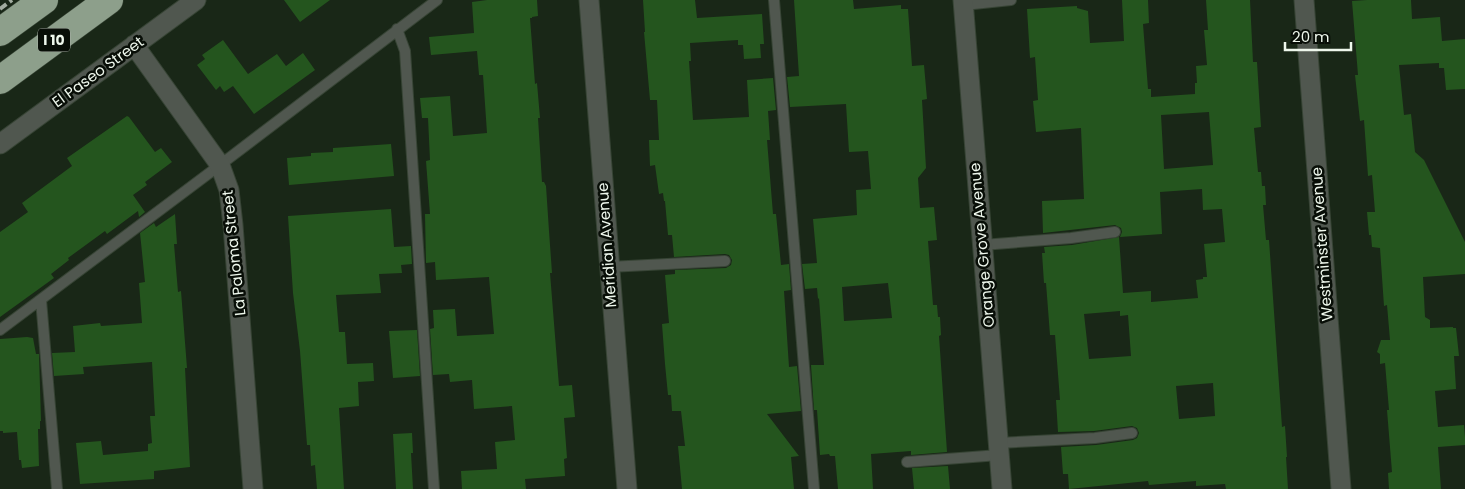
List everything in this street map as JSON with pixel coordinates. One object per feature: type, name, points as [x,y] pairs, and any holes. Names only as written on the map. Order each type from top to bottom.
[{"type":"highway","points":[[0,32],[44,0]]},
{"type":"highway","name":"I 10","points":[[0,80],[108,0]]},
{"type":"street","name":"El Paseo Street","points":[[0,144],[196,0]]},
{"type":"street","name":"Meridian Avenue","points":[[589,0],[627,489]]},
{"type":"street","name":"Westminster Avenue","points":[[1304,0],[1341,489]]},
{"type":"street","name":"Orange Grove Avenue","points":[[964,3],[1002,489]]},
{"type":"street","name":"La Paloma Street","points":[[134,46],[220,165],[229,190],[234,224],[253,489]]},
{"type":"lane","points":[[0,330],[437,0]]},
{"type":"lane","points":[[774,0],[814,489]]},
{"type":"lane","points":[[964,3],[1011,0]]},
{"type":"lane","points":[[397,29],[404,51],[434,489]]},
{"type":"lane","points":[[982,245],[1070,238],[1115,232]]},
{"type":"lane","points":[[609,267],[725,261]]},
{"type":"lane","points":[[41,300],[57,489]]},
{"type":"lane","points":[[907,462],[1132,433]]},
{"type":"building","points":[[284,0],[330,0],[300,22]]},
{"type":"building","points":[[487,0],[537,0],[538,16],[530,18],[535,84],[537,83],[540,118],[538,118],[542,182],[546,186],[552,273],[550,273],[559,386],[572,385],[575,417],[564,418],[567,458],[564,459],[565,476],[525,479],[526,489],[462,489],[461,471],[497,469],[495,442],[515,440],[512,406],[474,409],[472,380],[450,382],[449,374],[433,375],[430,329],[434,328],[433,310],[455,309],[457,336],[494,334],[489,277],[436,280],[435,262],[426,263],[425,214],[430,214],[426,161],[430,160],[428,118],[422,118],[420,98],[450,96],[453,136],[487,133],[483,75],[479,75],[477,51],[431,55],[429,37],[474,33],[472,2]]},
{"type":"building","points":[[643,0],[695,0],[697,18],[762,14],[764,44],[760,44],[761,58],[744,59],[743,45],[738,45],[738,40],[690,43],[691,61],[689,61],[693,120],[749,117],[747,80],[773,78],[776,110],[768,111],[770,140],[767,140],[773,214],[776,214],[781,265],[789,264],[791,290],[784,291],[789,367],[797,366],[801,411],[767,414],[799,456],[791,457],[794,489],[682,489],[678,446],[685,446],[681,411],[672,411],[671,395],[668,395],[665,364],[662,324],[669,323],[665,275],[675,274],[675,270],[726,268],[731,265],[732,260],[729,255],[725,254],[674,257],[672,235],[668,235],[663,193],[659,194],[655,165],[650,166],[649,140],[659,140],[657,100],[650,100]]},
{"type":"building","points":[[794,0],[853,0],[854,9],[901,5],[901,9],[908,9],[912,66],[924,65],[927,99],[922,100],[926,168],[918,178],[920,208],[934,207],[937,240],[928,241],[933,305],[937,305],[938,317],[940,317],[941,335],[939,336],[947,452],[911,455],[911,451],[871,454],[873,489],[838,489],[835,456],[830,456],[829,454],[820,455],[811,365],[824,365],[819,298],[817,288],[805,289],[802,264],[817,263],[813,219],[857,215],[856,190],[871,189],[868,151],[849,152],[846,104],[790,107],[787,77],[799,76]],"holes":[[[888,283],[892,318],[844,321],[842,287]]]},
{"type":"building","points":[[1122,0],[1148,0],[1149,23],[1143,24],[1148,89],[1151,89],[1151,97],[1195,94],[1195,83],[1197,83],[1196,66],[1207,65],[1204,30],[1208,30],[1206,0],[1250,0],[1253,62],[1257,62],[1261,127],[1254,128],[1258,172],[1261,172],[1262,186],[1265,186],[1266,205],[1263,205],[1266,240],[1269,240],[1282,427],[1285,426],[1288,489],[1226,489],[1225,484],[1196,486],[1196,481],[1149,485],[1148,481],[1069,489],[1068,474],[1063,474],[1061,447],[1133,440],[1137,438],[1139,433],[1137,428],[1132,426],[1094,431],[1058,432],[1056,400],[1060,400],[1055,335],[1050,335],[1046,283],[1044,283],[1042,253],[1045,253],[1044,247],[1072,245],[1119,237],[1123,293],[1151,291],[1151,302],[1198,298],[1196,280],[1207,277],[1204,244],[1225,242],[1222,209],[1203,210],[1202,189],[1160,192],[1162,234],[1120,237],[1121,228],[1115,225],[1043,233],[1042,201],[1084,199],[1081,128],[1036,132],[1033,101],[1038,100],[1035,57],[1030,58],[1027,9],[1077,6],[1077,8],[1088,11],[1090,43],[1124,41]],"holes":[[[1209,112],[1213,165],[1164,169],[1161,115]],[[1120,311],[1120,316],[1128,315],[1131,356],[1089,359],[1084,314]],[[1213,383],[1215,416],[1179,419],[1176,386]]]},
{"type":"building","points":[[1411,0],[1412,19],[1440,17],[1442,41],[1465,39],[1465,89],[1446,90],[1444,68],[1439,68],[1439,63],[1399,65],[1404,115],[1411,114],[1415,152],[1424,160],[1465,242],[1465,274],[1423,277],[1425,317],[1430,320],[1430,328],[1456,328],[1459,356],[1454,356],[1456,389],[1435,391],[1438,427],[1464,425],[1465,437],[1465,445],[1438,447],[1441,489],[1389,489],[1388,473],[1392,472],[1385,363],[1380,364],[1380,354],[1377,352],[1381,340],[1390,340],[1387,305],[1384,306],[1380,248],[1372,247],[1371,235],[1369,235],[1367,212],[1375,212],[1372,175],[1368,176],[1364,120],[1360,121],[1355,75],[1358,75],[1352,1]]},
{"type":"building","points":[[223,40],[248,74],[277,54],[286,66],[303,53],[315,70],[254,114],[233,86],[224,92],[220,86],[216,90],[197,65],[205,59],[202,55]]},
{"type":"building","points":[[127,116],[155,152],[161,148],[172,162],[145,182],[147,185],[133,195],[145,212],[139,217],[138,211],[107,234],[105,231],[68,258],[69,260],[51,274],[54,278],[0,317],[0,232],[28,212],[22,203],[72,166],[67,158]]},
{"type":"building","points":[[391,144],[394,176],[289,185],[287,158],[311,156],[311,153],[333,152],[333,148]]},
{"type":"building","points":[[391,209],[394,247],[411,246],[412,264],[401,265],[402,273],[379,274],[381,293],[336,295],[339,332],[345,332],[347,364],[373,363],[374,381],[358,382],[359,406],[339,408],[344,489],[317,489],[315,465],[311,466],[310,445],[307,445],[288,216]]},
{"type":"building","points":[[175,214],[177,244],[174,244],[178,292],[181,291],[187,368],[185,368],[190,467],[154,471],[154,479],[80,484],[76,443],[101,441],[103,455],[148,451],[148,444],[152,443],[150,416],[155,416],[152,362],[83,367],[84,374],[54,376],[52,353],[75,352],[73,326],[100,323],[101,326],[142,323],[139,283],[145,282],[140,233],[154,223],[156,227]]},
{"type":"building","points":[[417,330],[420,376],[393,378],[389,331]]},
{"type":"building","points":[[33,338],[36,354],[39,354],[41,421],[40,429],[38,429],[39,466],[22,468],[21,460],[19,460],[17,432],[3,433],[3,431],[0,431],[0,339]]},
{"type":"building","points":[[412,433],[413,489],[396,489],[393,434]]},
{"type":"building","points":[[948,466],[950,489],[914,489],[912,468]]},
{"type":"railway","points":[[0,9],[12,0]]}]
